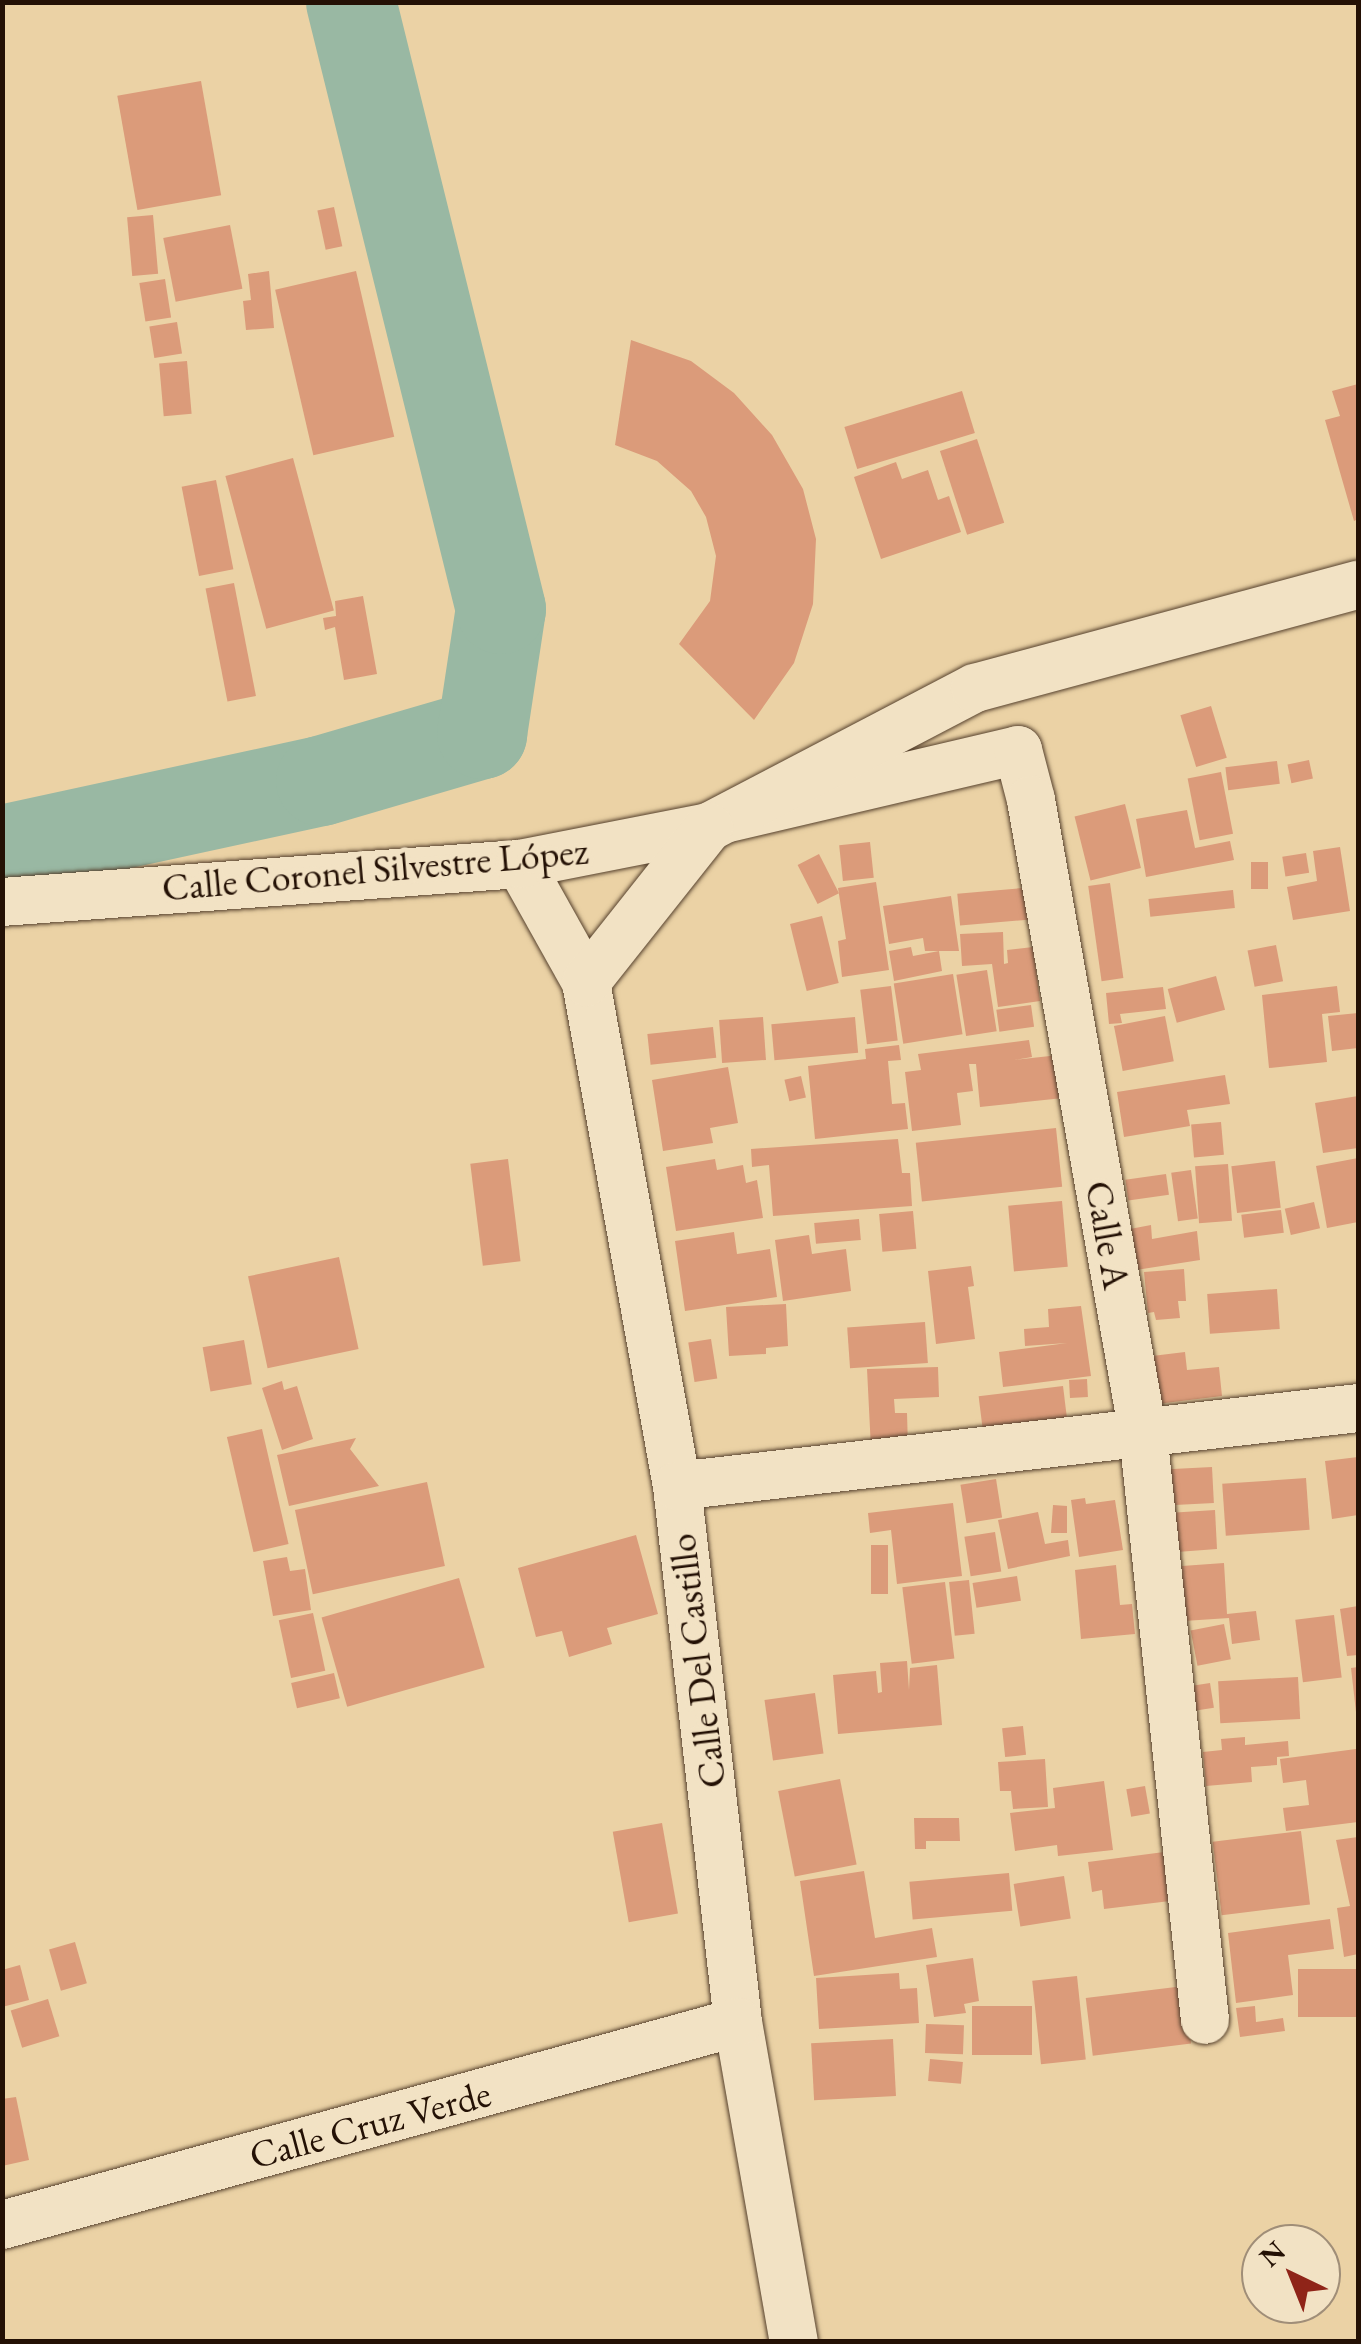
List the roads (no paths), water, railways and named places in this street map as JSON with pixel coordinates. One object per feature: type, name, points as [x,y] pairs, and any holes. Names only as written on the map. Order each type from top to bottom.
[{"type":"street","name":"Calle Coronel Silvestre López","points":[[2,902],[520,864],[719,823],[974,688],[1358,584]]},
{"type":"street","name":"Calle A","points":[[719,823],[1018,750],[1031,800],[1143,1433],[1205,2020]]},
{"type":"street","points":[[586,982],[719,823]]},
{"type":"street","name":"Calle Del Castillo","points":[[520,864],[586,982],[676,1486],[738,2022],[794,2342]]},
{"type":"street","points":[[676,1486],[1358,1408]]},
{"type":"street","name":"Calle Cruz Verde","points":[[2,2225],[738,2022]]},
{"type":"waterway","points":[[2,850],[321,781],[482,734],[501,609],[351,2]]}]
